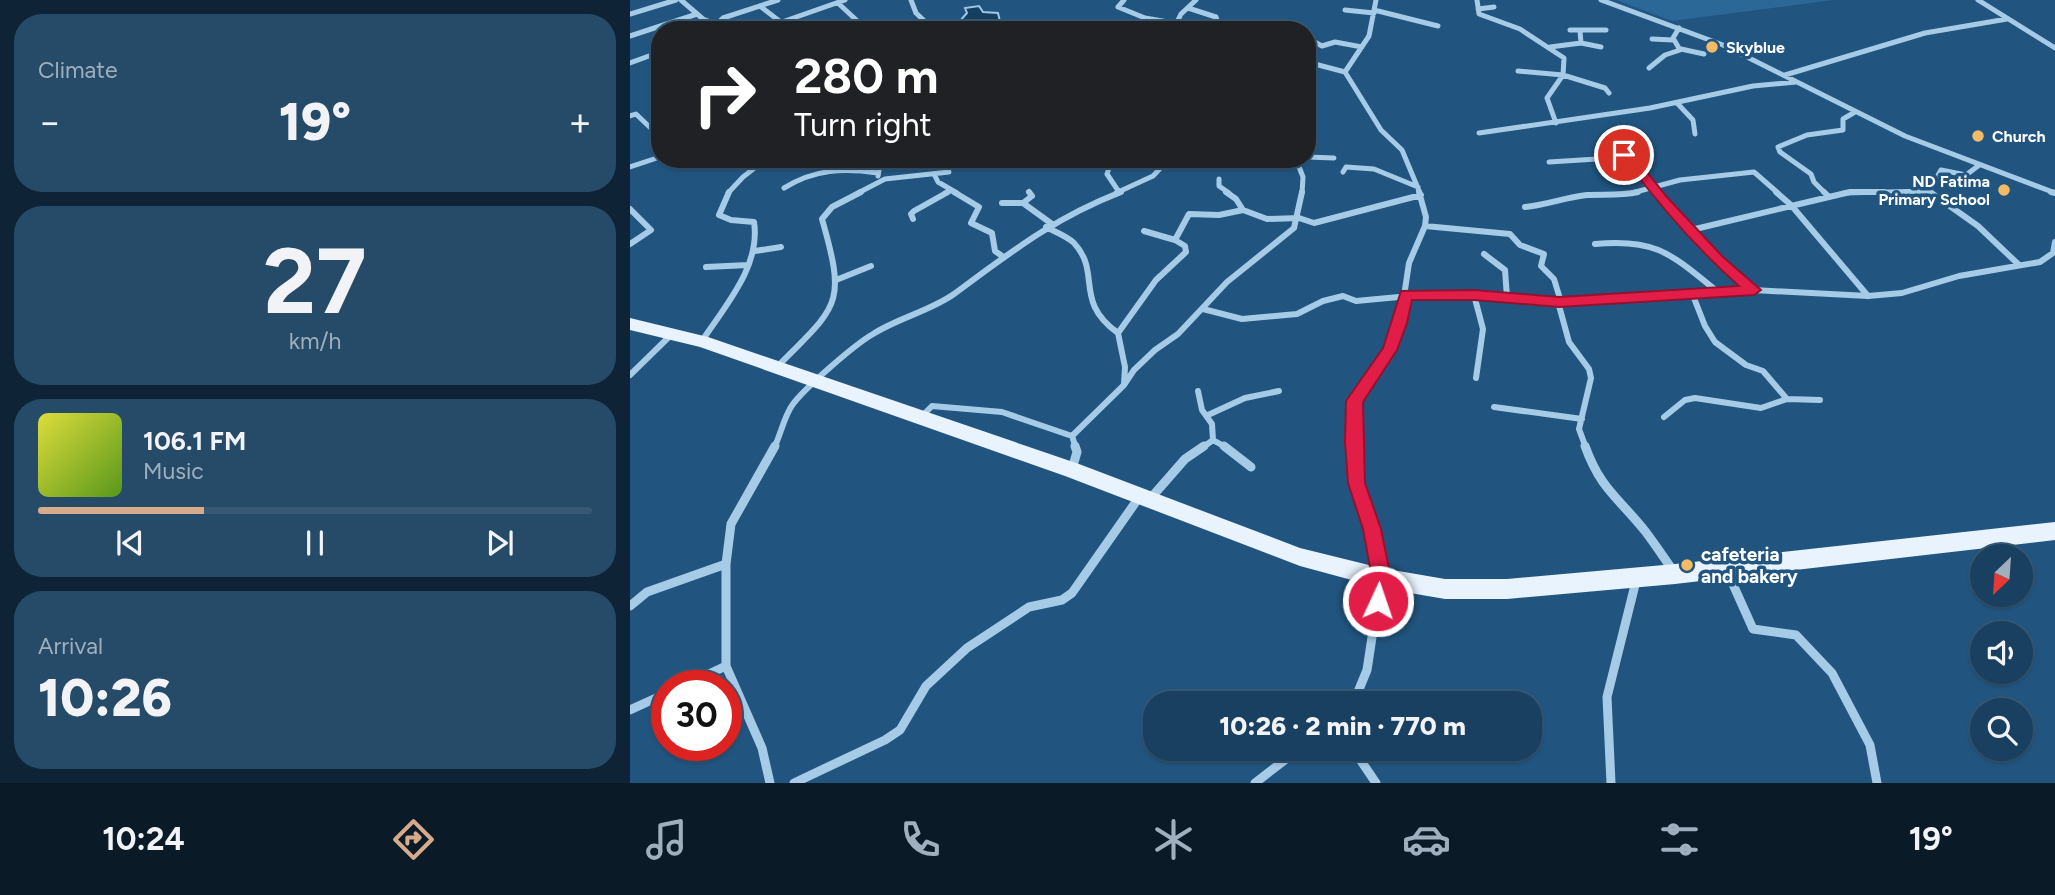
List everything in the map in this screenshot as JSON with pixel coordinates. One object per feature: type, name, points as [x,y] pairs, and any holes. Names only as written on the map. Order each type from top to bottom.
[{"type":"main road","points":[[630,324],[702,341],[1072,470],[1300,557],[1381,578],[1445,589],[1470,590],[1675,574],[2055,531]]},
{"type":"street","points":[[630,14],[679,0],[710,21]]},
{"type":"street","points":[[748,0],[780,21]]},
{"type":"street","points":[[719,21],[778,0]]},
{"type":"street","points":[[785,21],[845,0]]},
{"type":"street","points":[[911,0],[911,5],[924,21]]},
{"type":"street","points":[[1124,0],[1118,7],[1154,21]]},
{"type":"street","points":[[1176,21],[1196,0]]},
{"type":"street","points":[[1345,72],[1369,36],[1376,0]]},
{"type":"street","points":[[1477,0],[1478,9],[1483,16],[1510,24],[1564,58],[1563,75],[1547,98],[1556,123]]},
{"type":"street","points":[[1601,0],[1723,45],[1905,136],[1978,166],[2055,193]]},
{"type":"street","points":[[1978,0],[2055,48]]},
{"type":"street","points":[[838,3],[857,21]]},
{"type":"street","points":[[1478,9],[1494,7]]},
{"type":"street","points":[[1188,8],[1216,17],[1217,20]]},
{"type":"street","points":[[1345,10],[1374,12],[1438,26]]},
{"type":"street","points":[[676,21],[697,14]]},
{"type":"street","points":[[1785,75],[1925,33],[2007,19]]},
{"type":"street","points":[[1674,40],[1679,28]]},
{"type":"street","points":[[630,36],[651,29]]},
{"type":"street","points":[[1570,30],[1606,30]]},
{"type":"street","points":[[1580,31],[1581,43]]},
{"type":"street","points":[[1652,39],[1674,40],[1681,49]]},
{"type":"street","points":[[1316,43],[1322,46],[1335,42],[1362,47]]},
{"type":"street","points":[[1550,47],[1581,43],[1601,47]]},
{"type":"street","points":[[1649,68],[1664,55],[1681,49],[1704,54]]},
{"type":"street","points":[[630,63],[651,56]]},
{"type":"street","points":[[1316,64],[1345,72],[1381,130],[1402,150],[1421,195],[1425,226],[1409,263],[1400,323],[1390,350],[1354,401],[1356,483],[1372,529],[1381,578],[1367,670],[1360,691]]},
{"type":"street","points":[[1518,71],[1563,75],[1605,88],[1609,93]]},
{"type":"street","points":[[1479,133],[1676,103],[1753,86],[1796,82]]},
{"type":"street","points":[[1676,103],[1688,110],[1696,127],[1695,134]]},
{"type":"street","points":[[630,109],[651,130]]},
{"type":"street","points":[[1829,197],[1814,182],[1811,174],[1778,147],[1807,135],[1843,130],[1843,119],[1855,112]]},
{"type":"street","points":[[1549,162],[1624,155],[1629,157],[1653,188],[1718,260],[1754,290]]},
{"type":"street","points":[[1316,158],[1334,159]]},
{"type":"street","points":[[630,167],[651,160]]},
{"type":"street","points":[[1343,172],[1346,167],[1366,164],[1398,182],[1418,187]]},
{"type":"street","points":[[1929,191],[1941,170],[1966,175],[1978,166]]},
{"type":"street","points":[[702,341],[755,251],[758,240],[754,222],[731,220],[719,215],[729,189],[755,168]]},
{"type":"street","points":[[784,188],[803,175],[834,168],[878,173]]},
{"type":"street","points":[[877,183],[879,168]]},
{"type":"street","points":[[1108,168],[1107,174],[1119,192]]},
{"type":"street","points":[[770,783],[762,748],[726,666],[726,564],[731,524],[781,435],[792,405],[872,334],[951,296],[1002,256],[1049,226],[1084,206],[1153,176],[1161,168]]},
{"type":"street","points":[[1072,436],[1155,350],[1178,334],[1227,282],[1288,234],[1299,218],[1303,177],[1300,168]]},
{"type":"street","points":[[1525,207],[1549,205],[1585,195],[1622,196],[1680,180],[1749,171],[1759,174],[1791,205],[1868,296]]},
{"type":"street","points":[[776,368],[832,305],[837,289],[836,280],[831,241],[822,219],[832,207],[877,183],[898,176],[949,172]]},
{"type":"street","points":[[934,174],[938,182],[979,207],[971,223],[992,233],[995,251],[1002,256]]},
{"type":"street","points":[[1219,179],[1219,186],[1236,199],[1243,210]]},
{"type":"street","points":[[913,219],[911,214],[914,211],[951,190]]},
{"type":"street","points":[[1691,230],[1791,205],[1871,190],[1929,191],[1978,226],[2018,264]]},
{"type":"street","points":[[1023,203],[1032,195],[1029,192]]},
{"type":"street","points":[[1175,240],[1189,214],[1219,215],[1243,210],[1267,219],[1299,218],[1314,223],[1421,195]]},
{"type":"street","points":[[1002,203],[1023,203],[1074,243],[1087,271],[1090,305],[1105,327],[1118,334]]},
{"type":"street","points":[[630,209],[651,230],[630,244]]},
{"type":"street","points":[[1425,226],[1510,234],[1520,245],[1544,254],[1541,266],[1554,279],[1569,342],[1589,369],[1591,378],[1579,429],[1594,471],[1607,491],[1644,530],[1675,574]]},
{"type":"street","points":[[1124,385],[1125,367],[1118,334],[1156,280],[1186,252],[1185,246],[1175,240],[1144,231]]},
{"type":"street","points":[[1595,244],[1640,242],[1661,247],[1718,292]]},
{"type":"street","points":[[1203,309],[1242,319],[1297,314],[1333,297],[1343,296],[1356,301],[1406,295],[1474,295],[1560,302],[1754,290],[1868,296],[1902,293],[1959,276],[2040,262],[2053,253],[2055,242]]},
{"type":"street","points":[[755,251],[781,247]]},
{"type":"street","points":[[1484,254],[1505,270],[1507,297]]},
{"type":"street","points":[[706,267],[748,265]]},
{"type":"street","points":[[836,280],[870,266]]},
{"type":"street","points":[[1692,293],[1704,326],[1714,342],[1746,365],[1763,371],[1787,400]]},
{"type":"street","points":[[1474,295],[1483,329],[1476,378]]},
{"type":"street","points":[[630,375],[672,334]]},
{"type":"street","points":[[1198,391],[1202,410],[1208,415],[1214,429],[1213,440]]},
{"type":"street","points":[[1208,415],[1245,398],[1279,391]]},
{"type":"street","points":[[1664,417],[1685,400],[1695,398],[1760,408],[1787,400],[1820,400]]},
{"type":"street","points":[[920,417],[932,406],[1002,412],[1072,436]]},
{"type":"street","points":[[1494,407],[1583,419]]},
{"type":"street","points":[[1072,436],[1077,452],[1072,470]]},
{"type":"street","points":[[1213,440],[1231,450],[1251,467]]},
{"type":"street","points":[[794,783],[886,740],[900,730],[926,686],[967,648],[1029,607],[1062,600],[1072,593],[1145,497],[1185,459],[1213,440]]},
{"type":"street","points":[[630,606],[647,592],[726,564]]},
{"type":"street","points":[[1725,568],[1753,629],[1796,635],[1832,673],[1870,745],[1877,783]]},
{"type":"street","points":[[1612,783],[1609,679],[1637,577]]},
{"type":"street","points":[[717,670],[726,666]]},
{"type":"street","points":[[630,710],[651,700]]},
{"type":"street","points":[[1255,783],[1283,761]]},
{"type":"street","points":[[1361,761],[1376,783]]},
{"type":"shaded area","points":[[1616,0],[1833,0],[1672,21]]},
{"type":"shaded area","points":[[979,6],[983,12],[998,13],[1000,21],[960,21],[967,13],[965,8]]},
{"type":"place","name":"Skyblue","points":[[1712,47]]},
{"type":"place","name":"Church","points":[[1978,136]]},
{"type":"place","name":"ND Fatima Primary School","points":[[2004,190]]},
{"type":"place","name":"cafeteria and bakery","points":[[1687,565]]},
{"type":"route","points":[[1378,601],[1381,578],[1372,529],[1356,483],[1354,401],[1390,350],[1406,295],[1474,295],[1559,302],[1754,290],[1718,260],[1661,199],[1629,157],[1624,155]]}]
